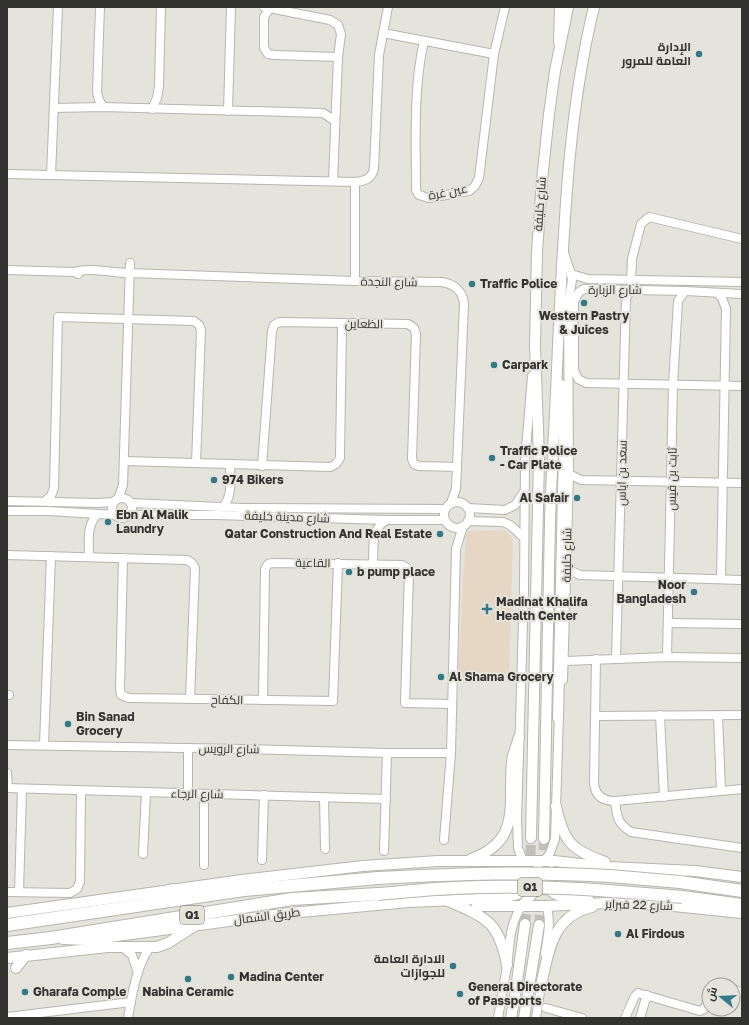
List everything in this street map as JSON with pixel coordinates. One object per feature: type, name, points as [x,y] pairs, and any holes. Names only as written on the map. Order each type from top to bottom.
[{"type":"highway","name":"شارع 22 فبراير","points":[[55,918],[244,890],[378,878],[454,874],[609,876],[680,882],[742,891]]},
{"type":"highway","name":"شارع 22 فبراير","points":[[378,894],[455,888],[511,887],[599,890],[682,897],[742,905]]},
{"type":"highway","points":[[55,918],[80,910],[154,897],[172,890]]},
{"type":"highway","name":"طريق الشمال","points":[[7,943],[51,938],[292,899],[378,894]]},
{"type":"highway","name":"Q1","points":[[7,925],[55,918]]},
{"type":"main road","name":"شارع خليفة","points":[[531,838],[539,457],[535,346],[537,252],[542,180],[549,114],[568,7]]},
{"type":"main road","name":"شارع خليفة","points":[[544,838],[548,713],[550,520],[563,248],[574,122],[584,50],[594,7]]},
{"type":"main road","points":[[558,364],[563,401],[564,447],[558,718]]},
{"type":"main road","points":[[464,861],[488,851],[498,843],[505,833],[509,822],[512,759],[520,737]]},
{"type":"main road","points":[[556,806],[560,827],[573,846],[586,855],[622,867]]},
{"type":"main road","points":[[7,913],[172,890],[356,867],[430,862],[504,862],[545,860],[608,867],[695,871],[742,877]]},
{"type":"main road","name":"طريق الشمال","points":[[7,958],[108,947],[161,946],[196,925],[290,913],[445,900],[503,898],[518,894],[545,860]]},
{"type":"main road","points":[[523,861],[530,879]]},
{"type":"main road","points":[[504,862],[530,879],[537,887],[560,905]]},
{"type":"main road","points":[[503,898],[509,890],[511,879],[504,862]]},
{"type":"main road","points":[[522,906],[552,870],[565,862]]},
{"type":"main road","points":[[608,867],[591,870],[558,872],[550,878],[549,885],[551,891],[556,895],[608,903]]},
{"type":"main road","points":[[537,887],[546,906]]},
{"type":"main road","points":[[445,900],[484,918],[496,931],[504,948],[507,965]]},
{"type":"main road","name":"شارع 22 فبراير","points":[[460,906],[546,906],[608,903],[664,905],[742,913]]},
{"type":"main road","points":[[541,985],[552,941],[562,923],[580,911],[604,905],[622,904]]},
{"type":"main road","points":[[511,1018],[525,924]]},
{"type":"main road","points":[[51,938],[87,940],[196,925]]},
{"type":"main road","points":[[524,1018],[539,925]]},
{"type":"main road","points":[[73,940],[86,945],[108,947]]},
{"type":"main road","points":[[16,968],[26,956]]},
{"type":"street","points":[[51,175],[58,7]]},
{"type":"street","points":[[100,7],[97,92],[103,107]]},
{"type":"street","points":[[152,109],[157,98],[159,86],[161,7]]},
{"type":"street","points":[[228,111],[231,7]]},
{"type":"street","points":[[333,181],[338,57],[341,34],[340,28],[336,23],[330,20],[267,7],[264,17],[264,48],[268,54],[338,57]]},
{"type":"street","points":[[7,174],[355,182],[366,180],[370,177],[374,168],[379,55],[388,7]]},
{"type":"street","name":"عين غرة","points":[[424,41],[420,60],[417,108],[416,190],[419,195],[424,197],[436,197],[469,190],[475,186],[479,178],[494,54],[505,7]]},
{"type":"street","name":"شارع خليفة","points":[[557,63],[559,7]]},
{"type":"street","points":[[383,33],[494,54]]},
{"type":"street","points":[[54,108],[103,107],[323,113],[336,105]]},
{"type":"street","points":[[323,113],[335,121]]},
{"type":"street","points":[[355,182],[355,281]]},
{"type":"street","points":[[631,280],[632,258],[641,224],[650,217],[742,239]]},
{"type":"street","name":"شارع خليفة","points":[[545,860],[550,853],[555,839],[558,718],[565,661],[569,488],[568,305],[571,288],[571,274],[563,248]]},
{"type":"street","points":[[116,515],[112,509],[123,485],[130,263]]},
{"type":"street","name":"شارع النجدة","points":[[7,270],[74,272],[87,270],[117,273],[355,281],[442,282],[454,286],[460,292],[464,304],[456,489],[448,506]]},
{"type":"street","name":"شارع الزبارة","points":[[571,274],[588,278],[742,282]]},
{"type":"street","name":"شارع الزبارة","points":[[571,288],[588,278]]},
{"type":"street","name":"شارع الزبارة","points":[[624,383],[586,383],[578,379],[574,370],[574,301],[579,292],[589,288],[742,294]]},
{"type":"street","name":"سعد بن اياس","points":[[616,658],[626,298],[631,289]]},
{"type":"street","points":[[669,290],[675,295],[678,301],[685,291]]},
{"type":"street","points":[[716,293],[724,301],[726,309],[721,579]]},
{"type":"street","name":"ثابت بن قيس","points":[[667,657],[673,385],[678,301]]},
{"type":"street","points":[[45,501],[51,496],[54,488],[58,317],[194,321],[199,325],[201,330],[196,463]]},
{"type":"street","name":"الظعاين","points":[[262,466],[272,330],[279,322],[408,324],[414,328],[416,334],[412,459],[414,464],[419,466],[457,467]]},
{"type":"street","points":[[124,461],[330,467],[336,464],[340,458],[342,324]]},
{"type":"street","name":"شارع خليفة","points":[[523,861],[519,851],[517,838],[524,491],[535,346]]},
{"type":"street","points":[[624,383],[742,386]]},
{"type":"street","points":[[223,507],[230,493],[230,465]]},
{"type":"street","points":[[569,474],[581,480],[742,483]]},
{"type":"street","points":[[569,488],[581,480]]},
{"type":"street","points":[[7,511],[48,511],[116,515],[123,518],[128,515],[132,509],[123,485]]},
{"type":"street","points":[[54,488],[59,498],[63,502]]},
{"type":"street","name":"شارع النجدة","points":[[456,489],[465,506]]},
{"type":"street","points":[[444,840],[450,753],[456,549],[451,527],[445,520],[448,506],[455,502],[465,506],[505,510],[515,505],[524,491]]},
{"type":"street","points":[[230,493],[243,508]]},
{"type":"street","points":[[7,501],[98,503],[123,498],[130,501]]},
{"type":"street","name":"شارع مدينة خليفة","points":[[130,501],[243,508],[448,506]]},
{"type":"street","points":[[456,549],[470,513],[465,506]]},
{"type":"street","points":[[80,513],[86,521],[89,530],[89,557]]},
{"type":"street","points":[[89,530],[92,521],[98,514]]},
{"type":"street","name":"شارع مدينة خليفة","points":[[128,515],[217,515],[362,520],[445,520]]},
{"type":"street","points":[[362,520],[368,522],[375,533]]},
{"type":"street","points":[[373,564],[375,533],[377,527],[387,520]]},
{"type":"street","points":[[451,527],[457,528],[465,524],[503,522],[510,525],[524,538]]},
{"type":"street","points":[[7,555],[187,560],[192,563],[195,568],[190,699]]},
{"type":"street","points":[[44,745],[51,556]]},
{"type":"street","name":"الكفاح","points":[[123,558],[120,689],[121,695],[129,698],[333,702],[338,563]]},
{"type":"street","name":"القاعية","points":[[263,700],[266,569],[268,564],[272,562],[338,563],[402,566],[407,568],[409,572],[405,703],[452,704]]},
{"type":"street","points":[[567,569],[580,575]]},
{"type":"street","points":[[566,584],[572,578],[580,575],[742,580]]},
{"type":"street","points":[[668,623],[742,624]]},
{"type":"street","points":[[565,661],[667,657],[742,658]]},
{"type":"street","points":[[596,659],[594,783],[595,790],[601,798],[607,801],[615,801],[742,789]]},
{"type":"street","points":[[660,715],[664,796]]},
{"type":"street","points":[[595,716],[742,715]]},
{"type":"street","points":[[718,716],[721,791]]},
{"type":"street","name":"شارع الرويس","points":[[7,744],[387,753],[450,753]]},
{"type":"street","points":[[188,748],[188,794]]},
{"type":"street","points":[[384,851],[387,753]]},
{"type":"street","name":"شارع الرجاء","points":[[7,773],[7,788],[188,794],[386,798]]},
{"type":"street","points":[[19,892],[22,788]]},
{"type":"street","points":[[7,892],[70,893],[77,889],[80,882],[81,791]]},
{"type":"street","points":[[144,854],[146,792]]},
{"type":"street","points":[[204,794],[204,865]]},
{"type":"street","points":[[262,860],[264,795]]},
{"type":"street","points":[[324,797],[325,849]]},
{"type":"street","points":[[615,801],[619,820],[622,826],[631,832],[742,848]]},
{"type":"street","points":[[498,1018],[513,923],[516,914],[522,906]]},
{"type":"street","points":[[536,1018],[548,928],[546,906]]},
{"type":"street","points":[[122,947],[132,955],[138,973]]},
{"type":"street","points":[[128,1018],[138,973],[142,961],[150,947]]},
{"type":"street","points":[[625,1018],[634,996],[638,994],[647,995],[701,1010]]},
{"type":"street","points":[[640,1018],[647,995]]},
{"type":"street","points":[[7,1017],[131,1002]]},
{"type":"street","points":[[546,1008],[581,1018]]},
{"type":"shaded area","name":"Madinat Khalifa Health Center","points":[[505,530],[513,539],[509,680],[458,679],[466,531]]},
{"type":"tunnel","points":[[530,870],[531,838]]},
{"type":"tunnel","points":[[539,925],[543,881],[544,839]]},
{"type":"tunnel","points":[[525,924],[528,898]]},
{"type":"place","name":"الإدارة العامة للمرور","points":[[699,54]]},
{"type":"place","name":"Traffic Police","points":[[472,284]]},
{"type":"place","name":"Western Pastry & Juices","points":[[584,303]]},
{"type":"place","name":"Carpark","points":[[494,365]]},
{"type":"place","name":"Traffic Police - Car Plate","points":[[492,458]]},
{"type":"place","name":"974 Bikers","points":[[214,480]]},
{"type":"place","name":"Al Safair","points":[[577,498]]},
{"type":"place","name":"Ebn Al Malik Laundry","points":[[108,522]]},
{"type":"place","name":"Qatar Construction And Real Estate","points":[[440,534]]},
{"type":"place","name":"b pump place","points":[[349,572]]},
{"type":"place","name":"Noor Bangladesh","points":[[694,592]]},
{"type":"place","name":"Madinat Khalifa Health Center","points":[[487,609]]},
{"type":"place","name":"Al Shama Grocery","points":[[441,677]]},
{"type":"place","name":"Bin Sanad Grocery","points":[[68,724]]},
{"type":"place","name":"Al Firdous","points":[[618,934]]},
{"type":"place","name":"الادارة العامة للجوازات","points":[[453,966]]},
{"type":"place","name":"Madina Center","points":[[231,977]]},
{"type":"place","name":"Nabina Ceramic","points":[[188,979]]},
{"type":"place","name":"Gharafa Comple","points":[[25,992]]},
{"type":"place","name":"General Directorate of Passports","points":[[460,994]]}]
